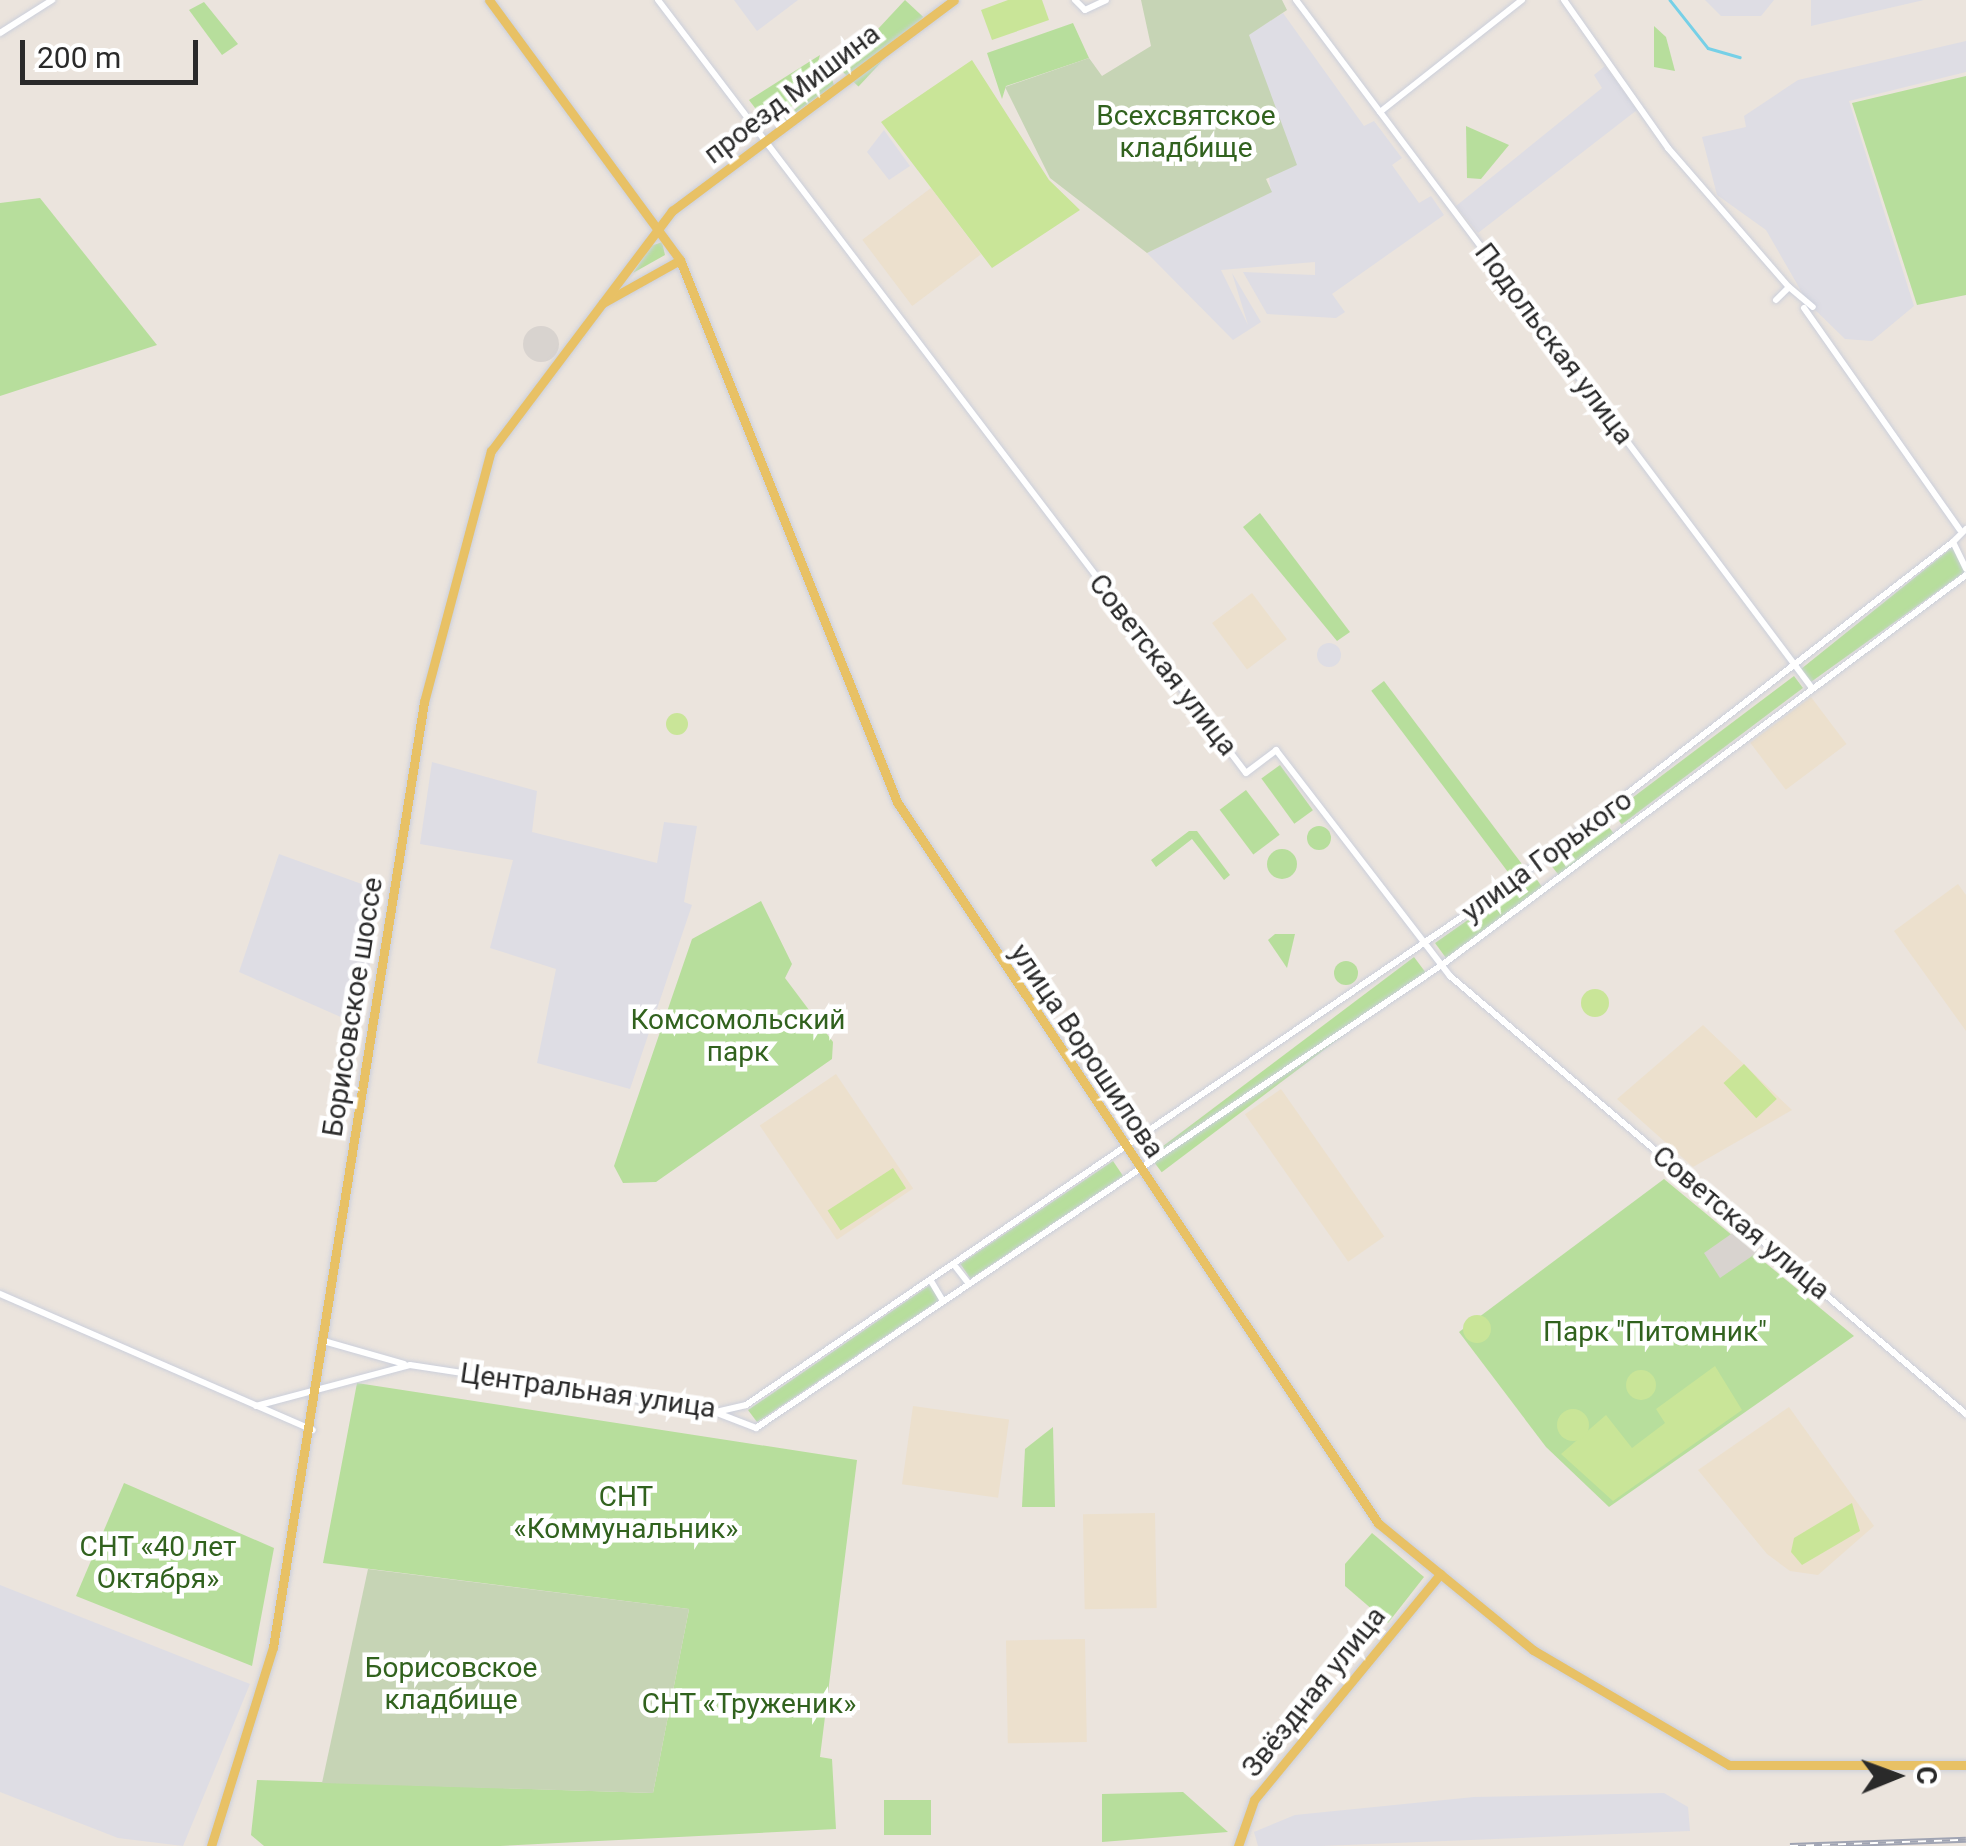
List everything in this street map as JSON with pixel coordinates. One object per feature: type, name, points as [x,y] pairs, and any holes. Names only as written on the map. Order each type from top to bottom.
[{"type":"main road","name":"улица Ворошилова","points":[[489,0],[680,260],[897,802],[1378,1523],[1534,1650],[1738,1768],[1966,1765]]},
{"type":"main road","name":"проезд Мишина","points":[[658,226],[954,0]]},
{"type":"main road","name":"Борисовское шоссе","points":[[211,1846],[264,1685],[313,1430],[434,650],[494,444],[658,226]]},
{"type":"main road","points":[[593,310],[638,278],[680,260]]},
{"type":"main road","points":[[626,265],[638,278]]},
{"type":"main road","name":"Звёздная улица","points":[[1238,1846],[1254,1800],[1440,1574]]},
{"type":"street","points":[[0,33],[52,0]]},
{"type":"street","name":"Советская улица","points":[[658,0],[769,139],[1246,772],[1276,750],[1440,966],[1966,1414]]},
{"type":"street","points":[[1075,0],[1085,10],[1106,0]]},
{"type":"street","name":"Подольская улица","points":[[1296,0],[1812,688]]},
{"type":"street","points":[[1380,112],[1522,0]]},
{"type":"street","points":[[1564,0],[1668,148],[1809,308],[1963,529],[1953,542],[1966,572]]},
{"type":"street","points":[[1776,300],[1789,287]]},
{"type":"street","name":"улица Горького","points":[[1126,1148],[1423,945],[1796,668],[1953,542]]},
{"type":"street","name":"улица Горького","points":[[1140,1169],[1440,966],[1966,572]]},
{"type":"street","name":"Центральная улица","points":[[256,1406],[410,1365],[716,1412],[746,1405],[1126,1148]]},
{"type":"street","points":[[716,1412],[756,1428],[1140,1169]]},
{"type":"street","points":[[955,1264],[969,1284]]},
{"type":"street","points":[[932,1281],[943,1302]]},
{"type":"street","points":[[0,1294],[313,1430]]},
{"type":"street","points":[[327,1342],[410,1365]]},
{"type":"street","points":[[746,1405],[746,1426]]},
{"type":"shaded area","points":[[734,0],[798,0],[757,31]]},
{"type":"shaded area","points":[[1705,0],[1774,0],[1761,16],[1721,16]]},
{"type":"shaded area","points":[[1811,0],[1924,0],[1811,26]]},
{"type":"shaded area","points":[[1283,13],[1364,126],[1374,121],[1402,158],[1392,165],[1419,203],[1431,196],[1444,215],[1332,294],[1345,312],[1336,318],[1267,314],[1243,272],[1315,275],[1315,262],[1221,270],[1248,325],[1232,273],[1261,322],[1233,340],[1147,253],[1271,192],[1249,34]]},
{"type":"shaded area","points":[[1966,41],[1966,72],[1849,101],[1914,306],[1872,341],[1845,339],[1808,303],[1766,230],[1717,195],[1702,137],[1746,127],[1744,116],[1798,80]]},
{"type":"shaded area","points":[[1605,66],[1637,110],[1478,233],[1456,206],[1602,88],[1594,75]]},
{"type":"shaded area","points":[[884,130],[910,166],[889,180],[867,152]]},
{"type":"shaded area","points":[[931,188],[981,254],[912,306],[862,240]]},
{"type":"shaded area","points":[[541,326],[554,331],[559,344],[554,357],[541,362],[528,357],[523,344],[528,331]]},
{"type":"shaded area","points":[[1252,593],[1287,639],[1247,669],[1212,623]]},
{"type":"shaded area","points":[[1329,643],[1338,646],[1338,664],[1329,667],[1320,664],[1317,655],[1320,646]]},
{"type":"shaded area","points":[[1811,697],[1847,744],[1786,790],[1750,743]]},
{"type":"shaded area","points":[[432,762],[537,791],[532,832],[657,863],[664,822],[697,826],[684,902],[692,905],[630,1089],[537,1063],[556,969],[490,948],[513,860],[420,844]]},
{"type":"shaded area","points":[[279,854],[381,891],[361,1026],[239,972]]},
{"type":"shaded area","points":[[1958,884],[1966,895],[1966,1031],[1894,931]]},
{"type":"shaded area","points":[[1703,1025],[1792,1110],[1693,1167],[1617,1099]]},
{"type":"shaded area","points":[[836,1074],[913,1188],[837,1240],[760,1125]]},
{"type":"shaded area","points":[[1281,1089],[1384,1236],[1348,1262],[1245,1114]]},
{"type":"shaded area","points":[[1734,1232],[1758,1252],[1720,1278],[1704,1253]]},
{"type":"shaded area","points":[[913,1406],[1009,1419],[998,1498],[902,1484]]},
{"type":"shaded area","points":[[1789,1407],[1874,1526],[1818,1575],[1790,1571],[1767,1554],[1698,1470]]},
{"type":"shaded area","points":[[1155,1513],[1157,1608],[1085,1609],[1083,1514]]},
{"type":"shaded area","points":[[0,1585],[250,1684],[183,1846],[118,1838],[0,1792]]},
{"type":"shaded area","points":[[1085,1639],[1087,1742],[1008,1743],[1006,1640]]},
{"type":"shaded area","points":[[1664,1793],[1688,1807],[1690,1831],[1321,1846],[1258,1846],[1254,1832],[1295,1815],[1474,1797]]},
{"type":"green space","points":[[905,0],[923,17],[858,87],[840,69]]},
{"type":"green space","points":[[1008,0],[1042,0],[1049,20],[992,40],[981,10]]},
{"type":"green space","name":"Всехсвятское кладбище","points":[[1141,0],[1282,0],[1287,10],[1249,35],[1297,165],[1266,179],[1272,192],[1147,253],[1050,178],[1005,87],[1089,58],[1102,76],[1151,46]]},
{"type":"green space","points":[[204,2],[238,44],[222,55],[189,10]]},
{"type":"green space","points":[[1073,23],[1089,58],[1006,86],[1002,99],[987,53]]},
{"type":"green space","points":[[1654,26],[1666,37],[1675,71],[1654,67]]},
{"type":"green space","points":[[820,55],[809,93],[768,125],[749,100]]},
{"type":"green space","points":[[972,60],[1049,180],[1080,210],[992,268],[881,122]]},
{"type":"green space","points":[[826,62],[834,85],[777,126],[811,94]]},
{"type":"green space","points":[[1966,76],[1966,295],[1917,305],[1852,103]]},
{"type":"green space","points":[[1466,126],[1509,145],[1481,179],[1467,178]]},
{"type":"green space","points":[[40,198],[157,345],[0,396],[0,203]]},
{"type":"green space","points":[[662,242],[665,255],[633,273],[651,246]]},
{"type":"green space","points":[[1260,513],[1350,632],[1337,641],[1243,527]]},
{"type":"green space","points":[[1954,546],[1966,571],[1811,682],[1801,669]]},
{"type":"green space","points":[[1794,676],[1803,688],[1622,825],[1613,813]]},
{"type":"green space","points":[[1384,681],[1523,865],[1510,875],[1371,691]]},
{"type":"green space","points":[[677,713],[685,716],[685,732],[677,735],[669,732],[666,724],[669,716]]},
{"type":"green space","points":[[1280,765],[1313,810],[1294,824],[1261,779]]},
{"type":"green space","points":[[1246,790],[1280,835],[1253,855],[1220,810]]},
{"type":"green space","points":[[1604,821],[1614,834],[1559,876],[1550,863]]},
{"type":"green space","points":[[1319,826],[1331,838],[1319,850],[1307,838]]},
{"type":"green space","points":[[1189,831],[1197,831],[1230,875],[1224,880],[1192,839],[1156,867],[1151,860]]},
{"type":"green space","points":[[1282,849],[1292,854],[1297,864],[1292,874],[1282,879],[1272,874],[1267,864],[1272,854]]},
{"type":"green space","points":[[1533,874],[1542,887],[1446,958],[1435,943]]},
{"type":"green space","name":"Комсомольский парк","points":[[761,901],[792,964],[785,978],[833,1042],[832,1059],[656,1182],[623,1183],[614,1166],[692,939]]},
{"type":"green space","points":[[1275,934],[1295,934],[1287,968],[1268,940]]},
{"type":"green space","points":[[1414,957],[1426,973],[1162,1172],[1150,1156]]},
{"type":"green space","points":[[1346,961],[1355,964],[1355,982],[1346,985],[1337,982],[1334,973],[1337,964]]},
{"type":"green space","points":[[1595,989],[1605,993],[1609,1003],[1605,1013],[1595,1017],[1585,1013],[1581,1003],[1585,993]]},
{"type":"green space","points":[[1744,1064],[1777,1099],[1756,1118],[1724,1083]]},
{"type":"green space","points":[[1113,1161],[1123,1176],[971,1279],[960,1264]]},
{"type":"green space","points":[[893,1168],[906,1188],[841,1231],[828,1210]]},
{"type":"green space","name":"Парк \"Питомник\"","points":[[1664,1179],[1854,1336],[1609,1507],[1546,1447],[1459,1332]]},
{"type":"green space","points":[[930,1285],[940,1289],[938,1301],[757,1422],[748,1410]]},
{"type":"green space","points":[[1477,1315],[1487,1319],[1491,1329],[1487,1339],[1477,1343],[1467,1339],[1463,1329],[1467,1319]]},
{"type":"green space","points":[[1715,1366],[1742,1410],[1613,1501],[1561,1454],[1606,1415],[1632,1448],[1665,1423],[1656,1409]]},
{"type":"green space","points":[[1641,1370],[1652,1374],[1656,1385],[1652,1396],[1641,1400],[1630,1396],[1626,1385],[1630,1374]]},
{"type":"green space","points":[[357,1383],[857,1460],[820,1757],[832,1759],[836,1829],[500,1846],[264,1846],[251,1835],[257,1780],[653,1793],[689,1609],[323,1563]]},
{"type":"green space","points":[[1573,1409],[1584,1414],[1589,1425],[1584,1436],[1573,1441],[1562,1436],[1557,1425],[1562,1414]]},
{"type":"green space","points":[[1053,1427],[1055,1507],[1022,1507],[1025,1449]]},
{"type":"green space","name":"СНТ «40 лет Октября»","points":[[124,1483],[274,1548],[252,1666],[76,1596]]},
{"type":"green space","points":[[1852,1503],[1860,1531],[1802,1565],[1791,1552],[1794,1538]]},
{"type":"green space","points":[[1372,1533],[1424,1577],[1388,1623],[1345,1586],[1345,1564]]},
{"type":"green space","name":"Борисовское кладбище","points":[[368,1569],[689,1609],[653,1793],[322,1783]]},
{"type":"green space","points":[[1183,1792],[1228,1832],[1102,1842],[1102,1794]]},
{"type":"green space","points":[[884,1800],[931,1800],[931,1835],[884,1835]]},
{"type":"waterway","points":[[1670,0],[1708,48],[1740,57]]},
{"type":"railway","points":[[1790,1846],[1966,1840]]},
{"type":"park label","name":"СНТ «Коммунальник»","points":[[626,1513]]},
{"type":"park label","name":"СНТ «Труженик»","points":[[749,1704]]}]
